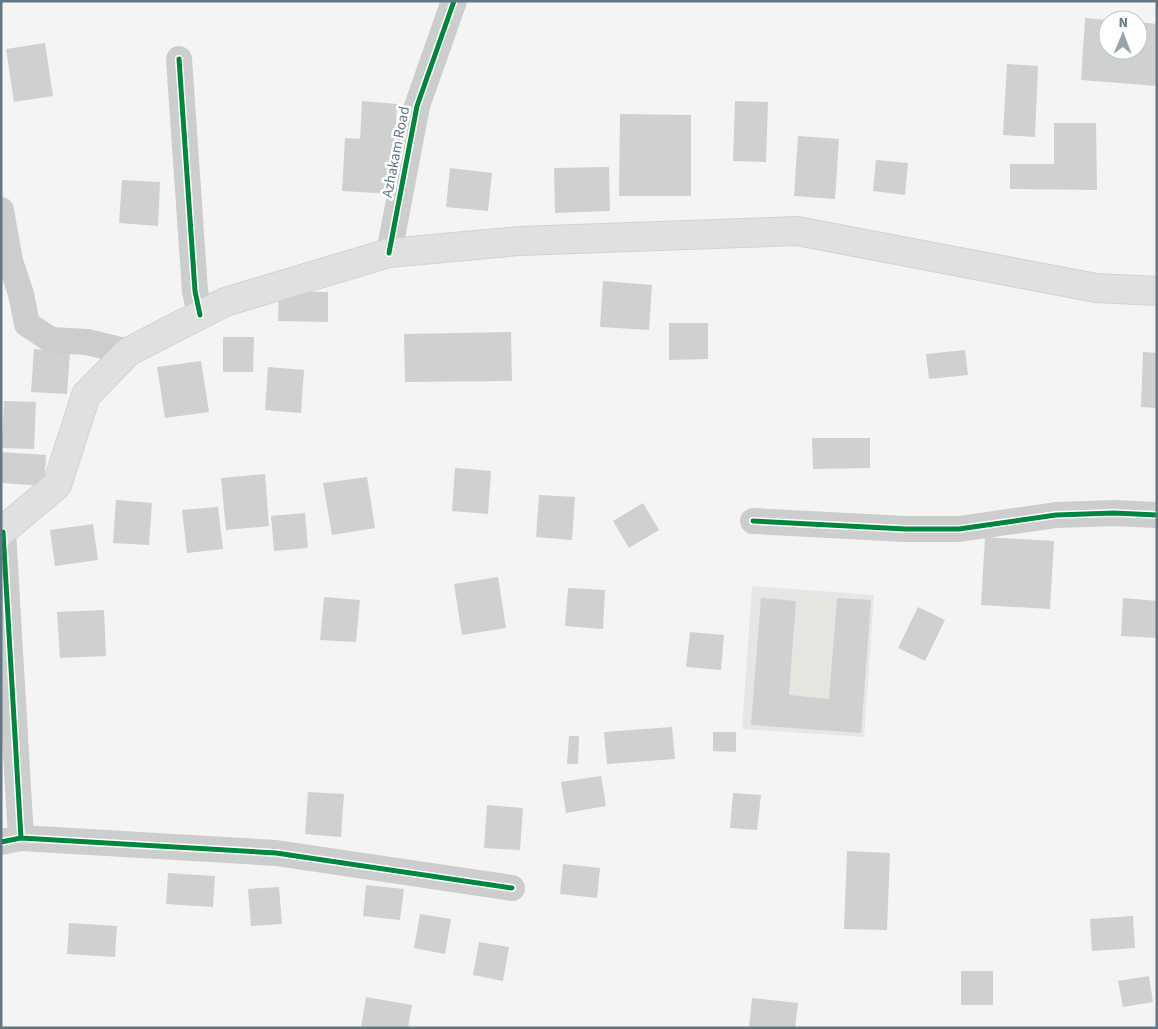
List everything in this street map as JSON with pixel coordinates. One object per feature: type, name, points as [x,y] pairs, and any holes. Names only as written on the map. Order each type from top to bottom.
[{"type":"main road","points":[[2,532],[57,485],[86,395],[128,352],[225,302],[389,253],[519,241],[797,232],[1096,288],[1157,291]]},
{"type":"street","name":"Azhakam Road","points":[[389,253],[417,106],[454,1]]},
{"type":"street","points":[[180,59],[194,283],[200,315]]},
{"type":"street","points":[[1,210],[10,261],[27,324],[50,340],[87,342],[128,352]]},
{"type":"street","points":[[753,521],[905,529],[959,529],[1056,515],[1114,513],[1157,515]]},
{"type":"street","points":[[2,532],[11,840],[276,853],[512,888]]},
{"type":"shaded area","points":[[752,586],[874,595],[864,737],[742,729]]},
{"type":"shaded area","points":[[799,596],[834,598],[827,696],[792,693]]},
{"type":"building","points":[[1085,18],[1098,19],[1098,60],[1148,60],[1148,23],[1157,24],[1157,86],[1081,80]]},
{"type":"building","points":[[45,43],[53,96],[14,102],[6,49]]},
{"type":"building","points":[[1007,64],[1038,66],[1035,137],[1003,135]]},
{"type":"building","points":[[362,101],[397,104],[392,194],[342,191],[345,138],[360,139]]},
{"type":"building","points":[[735,101],[768,102],[766,162],[733,161]]},
{"type":"building","points":[[620,114],[691,115],[691,196],[619,196]]},
{"type":"building","points":[[1054,123],[1096,123],[1097,190],[1010,189],[1010,164],[1054,164]]},
{"type":"building","points":[[798,136],[839,139],[835,199],[794,196]]},
{"type":"building","points":[[876,160],[908,163],[905,195],[873,191]]},
{"type":"building","points":[[609,167],[610,211],[555,213],[554,168]]},
{"type":"building","points":[[450,168],[492,173],[488,211],[446,207]]},
{"type":"building","points":[[122,180],[160,182],[158,226],[119,223]]},
{"type":"building","points":[[603,281],[652,285],[649,330],[600,327]]},
{"type":"building","points":[[279,291],[328,292],[328,322],[278,321]]},
{"type":"building","points":[[669,323],[708,323],[708,359],[669,360]]},
{"type":"building","points":[[511,332],[512,381],[405,382],[404,334]]},
{"type":"building","points":[[223,337],[254,337],[253,372],[223,372]]},
{"type":"building","points":[[34,349],[70,352],[67,394],[31,392]]},
{"type":"building","points":[[965,350],[968,375],[929,379],[926,354]]},
{"type":"building","points":[[1143,352],[1157,353],[1157,408],[1141,407]]},
{"type":"building","points":[[201,361],[209,412],[165,418],[157,367]]},
{"type":"building","points":[[268,367],[304,370],[301,413],[265,410]]},
{"type":"building","points":[[4,401],[36,402],[34,449],[2,448]]},
{"type":"building","points":[[812,438],[870,438],[870,468],[813,469]]},
{"type":"building","points":[[1,452],[46,455],[44,486],[1,483]]},
{"type":"building","points":[[455,468],[491,471],[488,514],[452,511]]},
{"type":"building","points":[[265,474],[269,526],[226,530],[221,478]]},
{"type":"building","points":[[367,477],[375,528],[332,535],[323,483]]},
{"type":"building","points":[[539,495],[575,497],[572,540],[536,537]]},
{"type":"building","points":[[116,500],[152,503],[149,545],[113,543]]},
{"type":"building","points":[[643,503],[659,530],[629,548],[613,521]]},
{"type":"building","points":[[218,507],[223,549],[187,553],[182,510]]},
{"type":"building","points":[[305,513],[308,548],[274,551],[271,516]]},
{"type":"building","points":[[93,524],[98,560],[55,566],[50,530]]},
{"type":"building","points":[[985,537],[1054,541],[1050,609],[981,605]]},
{"type":"building","points":[[498,577],[506,628],[462,635],[454,584]]},
{"type":"building","points":[[568,588],[605,590],[603,629],[565,626]]},
{"type":"building","points":[[324,597],[360,600],[356,642],[320,640]]},
{"type":"building","points":[[761,598],[796,601],[789,695],[829,699],[837,598],[871,600],[861,733],[751,725]]},
{"type":"building","points":[[1123,598],[1157,601],[1157,638],[1121,636]]},
{"type":"building","points":[[918,607],[945,620],[925,661],[898,648]]},
{"type":"building","points":[[104,610],[106,656],[60,658],[57,612]]},
{"type":"building","points":[[690,632],[724,635],[721,670],[686,667]]},
{"type":"building","points":[[672,727],[675,759],[607,764],[604,732]]},
{"type":"building","points":[[713,732],[736,732],[736,752],[713,751]]},
{"type":"building","points":[[569,736],[579,736],[578,764],[567,764]]},
{"type":"building","points":[[601,776],[606,806],[566,813],[561,782]]},
{"type":"building","points":[[308,792],[344,794],[341,837],[305,834]]},
{"type":"building","points":[[733,793],[761,795],[757,830],[730,828]]},
{"type":"building","points":[[487,805],[523,808],[520,850],[484,848]]},
{"type":"building","points":[[847,851],[890,853],[887,930],[844,929]]},
{"type":"building","points":[[563,864],[600,868],[597,898],[560,894]]},
{"type":"building","points":[[168,873],[215,876],[213,907],[166,904]]},
{"type":"building","points":[[366,885],[404,889],[400,920],[363,916]]},
{"type":"building","points":[[279,887],[282,924],[251,926],[248,889]]},
{"type":"building","points":[[420,914],[451,919],[445,954],[414,948]]},
{"type":"building","points":[[1133,916],[1135,948],[1092,951],[1090,919]]},
{"type":"building","points":[[69,923],[117,926],[115,957],[67,954]]},
{"type":"building","points":[[479,942],[509,947],[503,981],[473,975]]},
{"type":"building","points":[[961,971],[993,971],[993,1005],[961,1005]]},
{"type":"building","points":[[1149,976],[1153,1002],[1123,1007],[1118,981]]},
{"type":"building","points":[[366,997],[412,1005],[408,1028],[361,1028]]},
{"type":"building","points":[[752,998],[798,1003],[795,1028],[749,1028]]},
{"type":"cycle path","points":[[389,253],[417,106],[454,1]]},
{"type":"cycle path","points":[[179,59],[195,291],[200,315]]},
{"type":"cycle path","points":[[753,521],[905,529],[959,529],[1056,515],[1114,513],[1157,515]]},
{"type":"cycle path","points":[[1,842],[21,838],[3,532]]},
{"type":"cycle path","points":[[21,838],[276,853],[512,888]]}]
